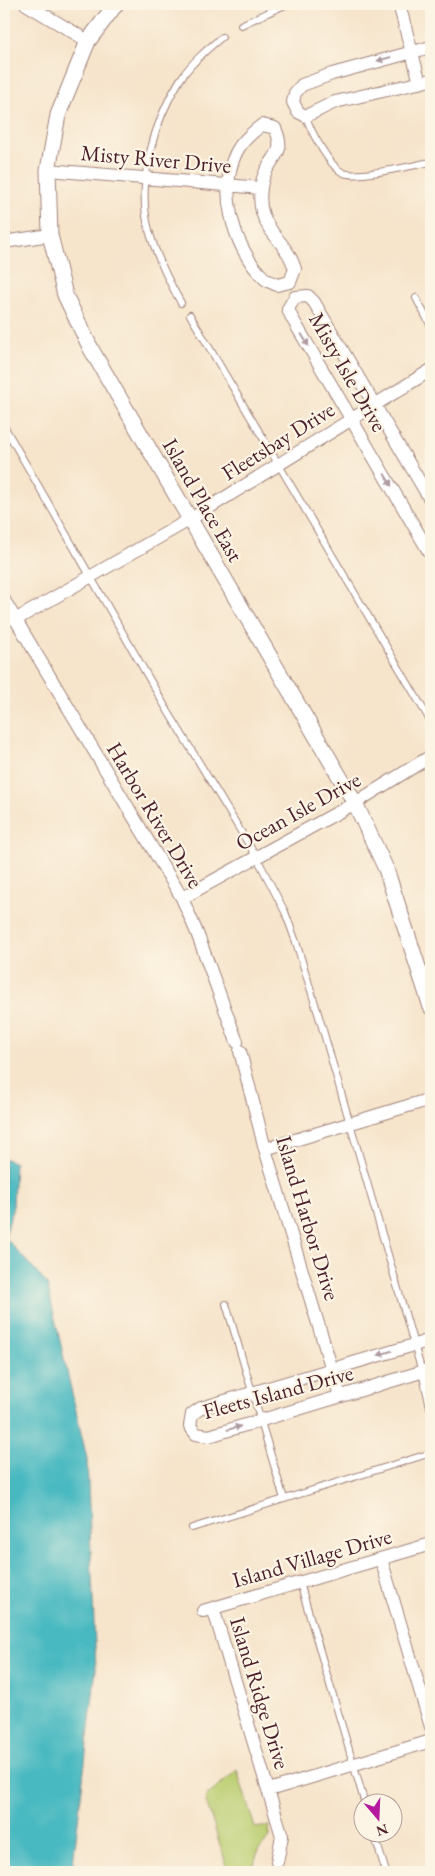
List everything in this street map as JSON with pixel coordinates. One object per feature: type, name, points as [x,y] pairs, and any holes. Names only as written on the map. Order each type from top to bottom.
[{"type":"street","points":[[26,4],[88,41]]},
{"type":"street","name":"Island Place East","points":[[116,4],[88,41],[58,115],[48,170],[50,235],[65,295],[91,349],[355,804],[386,869],[431,1007]]},
{"type":"street","points":[[399,4],[412,52],[426,82],[335,102],[306,116],[298,112],[293,102],[295,93],[302,85],[332,74],[412,52],[431,46]]},
{"type":"street","points":[[262,125],[275,128],[280,141],[278,154],[265,174],[261,188],[262,212],[272,233],[288,252],[296,270],[290,282],[277,285],[264,278],[246,254],[236,234],[229,208],[228,184],[233,161],[240,146],[262,125]]},
{"type":"street","name":"Misty River Drive","points":[[48,170],[261,188]]},
{"type":"street","points":[[4,242],[50,235]]},
{"type":"street","name":"Misty Isle Drive","points":[[431,501],[314,302],[308,296],[295,297],[288,308],[292,318],[431,555]]},
{"type":"street","name":"Fleetsbay Drive","points":[[15,620],[189,520],[431,370]]},
{"type":"street","name":"Harbor River Drive","points":[[4,600],[182,898],[239,1046]]},
{"type":"street","name":"Ocean Isle Drive","points":[[182,898],[355,804],[431,756]]},
{"type":"street","name":"Island Harbor Drive","points":[[239,1046],[264,1149],[340,1396]]},
{"type":"street","points":[[264,1149],[431,1099]]},
{"type":"street","name":"Fleets Island Drive","points":[[426,1370],[208,1436],[196,1434],[190,1426],[192,1414],[201,1408],[431,1340]]},
{"type":"street","name":"Island Village Drive","points":[[208,1609],[431,1544]]},
{"type":"street","points":[[381,1559],[431,1728]]},
{"type":"street","name":"Island Ridge Drive","points":[[208,1609],[269,1790],[282,1836],[277,1862]]},
{"type":"street","points":[[269,1790],[431,1741]]},
{"type":"lane","points":[[242,25],[287,4]]},
{"type":"lane","points":[[181,303],[167,277],[149,229],[145,205],[145,178],[152,146],[165,108],[176,87],[197,58],[222,37]]},
{"type":"lane","points":[[306,116],[310,129],[324,152],[344,174],[362,174],[431,162]]},
{"type":"lane","points":[[416,298],[431,326]]},
{"type":"lane","points":[[190,315],[280,464],[431,722]]},
{"type":"lane","points":[[4,426],[90,578],[257,858],[292,928],[414,1345],[426,1370],[431,1411]]},
{"type":"lane","points":[[226,1304],[284,1499]]},
{"type":"lane","points":[[192,1528],[431,1452]]},
{"type":"lane","points":[[300,1582],[362,1794]]},
{"type":"lane","points":[[377,1844],[386,1872]]},
{"type":"green space","points":[[237,1770],[255,1828],[269,1826],[270,1837],[258,1851],[253,1868],[255,1872],[227,1872],[205,1798]]},
{"type":"water","points":[[4,1158],[15,1163],[13,1206],[5,1237],[47,1284],[87,1459],[96,1669],[72,1872],[4,1872]]}]
